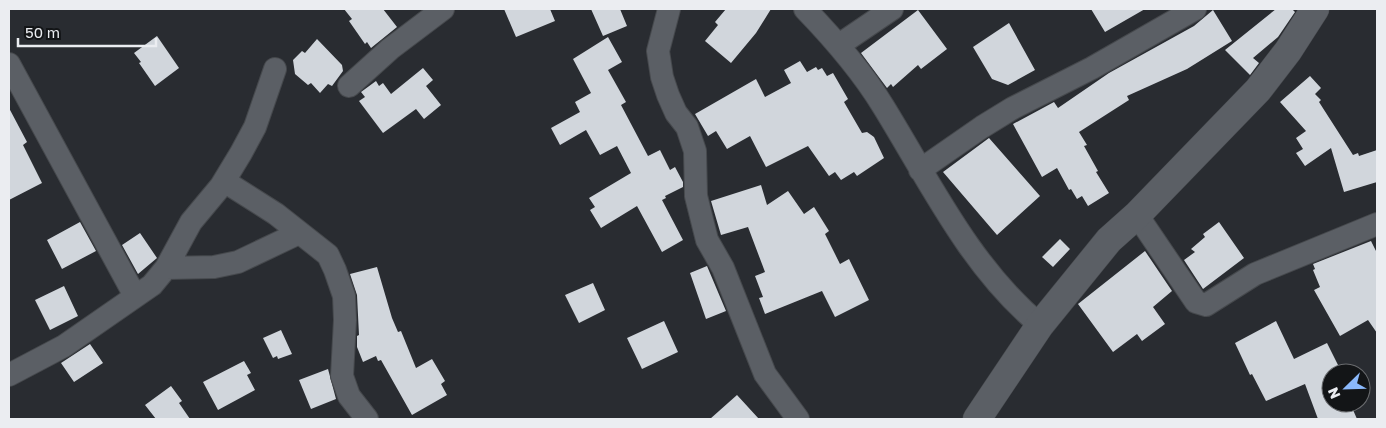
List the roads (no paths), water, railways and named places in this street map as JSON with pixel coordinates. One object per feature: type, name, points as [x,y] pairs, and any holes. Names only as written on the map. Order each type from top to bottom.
[{"type":"street","points":[[350,86],[390,49],[442,9]]},
{"type":"street","points":[[669,9],[658,51],[662,77],[676,113],[687,127],[695,151],[696,196],[707,240],[723,268],[764,374],[798,419]]},
{"type":"street","points":[[805,9],[839,45],[883,105],[946,212],[980,260],[1017,306],[1040,325]]},
{"type":"street","points":[[839,45],[892,9]]},
{"type":"street","points":[[920,170],[982,126],[1092,68],[1195,9]]},
{"type":"street","points":[[977,419],[1040,325],[1109,240],[1137,215],[1258,90],[1288,51],[1315,9]]},
{"type":"street","points":[[9,64],[135,296]]},
{"type":"street","points":[[9,374],[64,346],[152,285],[166,268],[191,222],[224,181],[255,127],[275,69]]},
{"type":"street","points":[[224,181],[243,191],[328,255],[336,270],[344,304],[342,376],[349,396],[367,419]]},
{"type":"street","points":[[1137,215],[1196,302],[1206,305],[1255,274],[1377,224]]},
{"type":"street","points":[[166,268],[214,266],[238,262],[299,233]]}]
